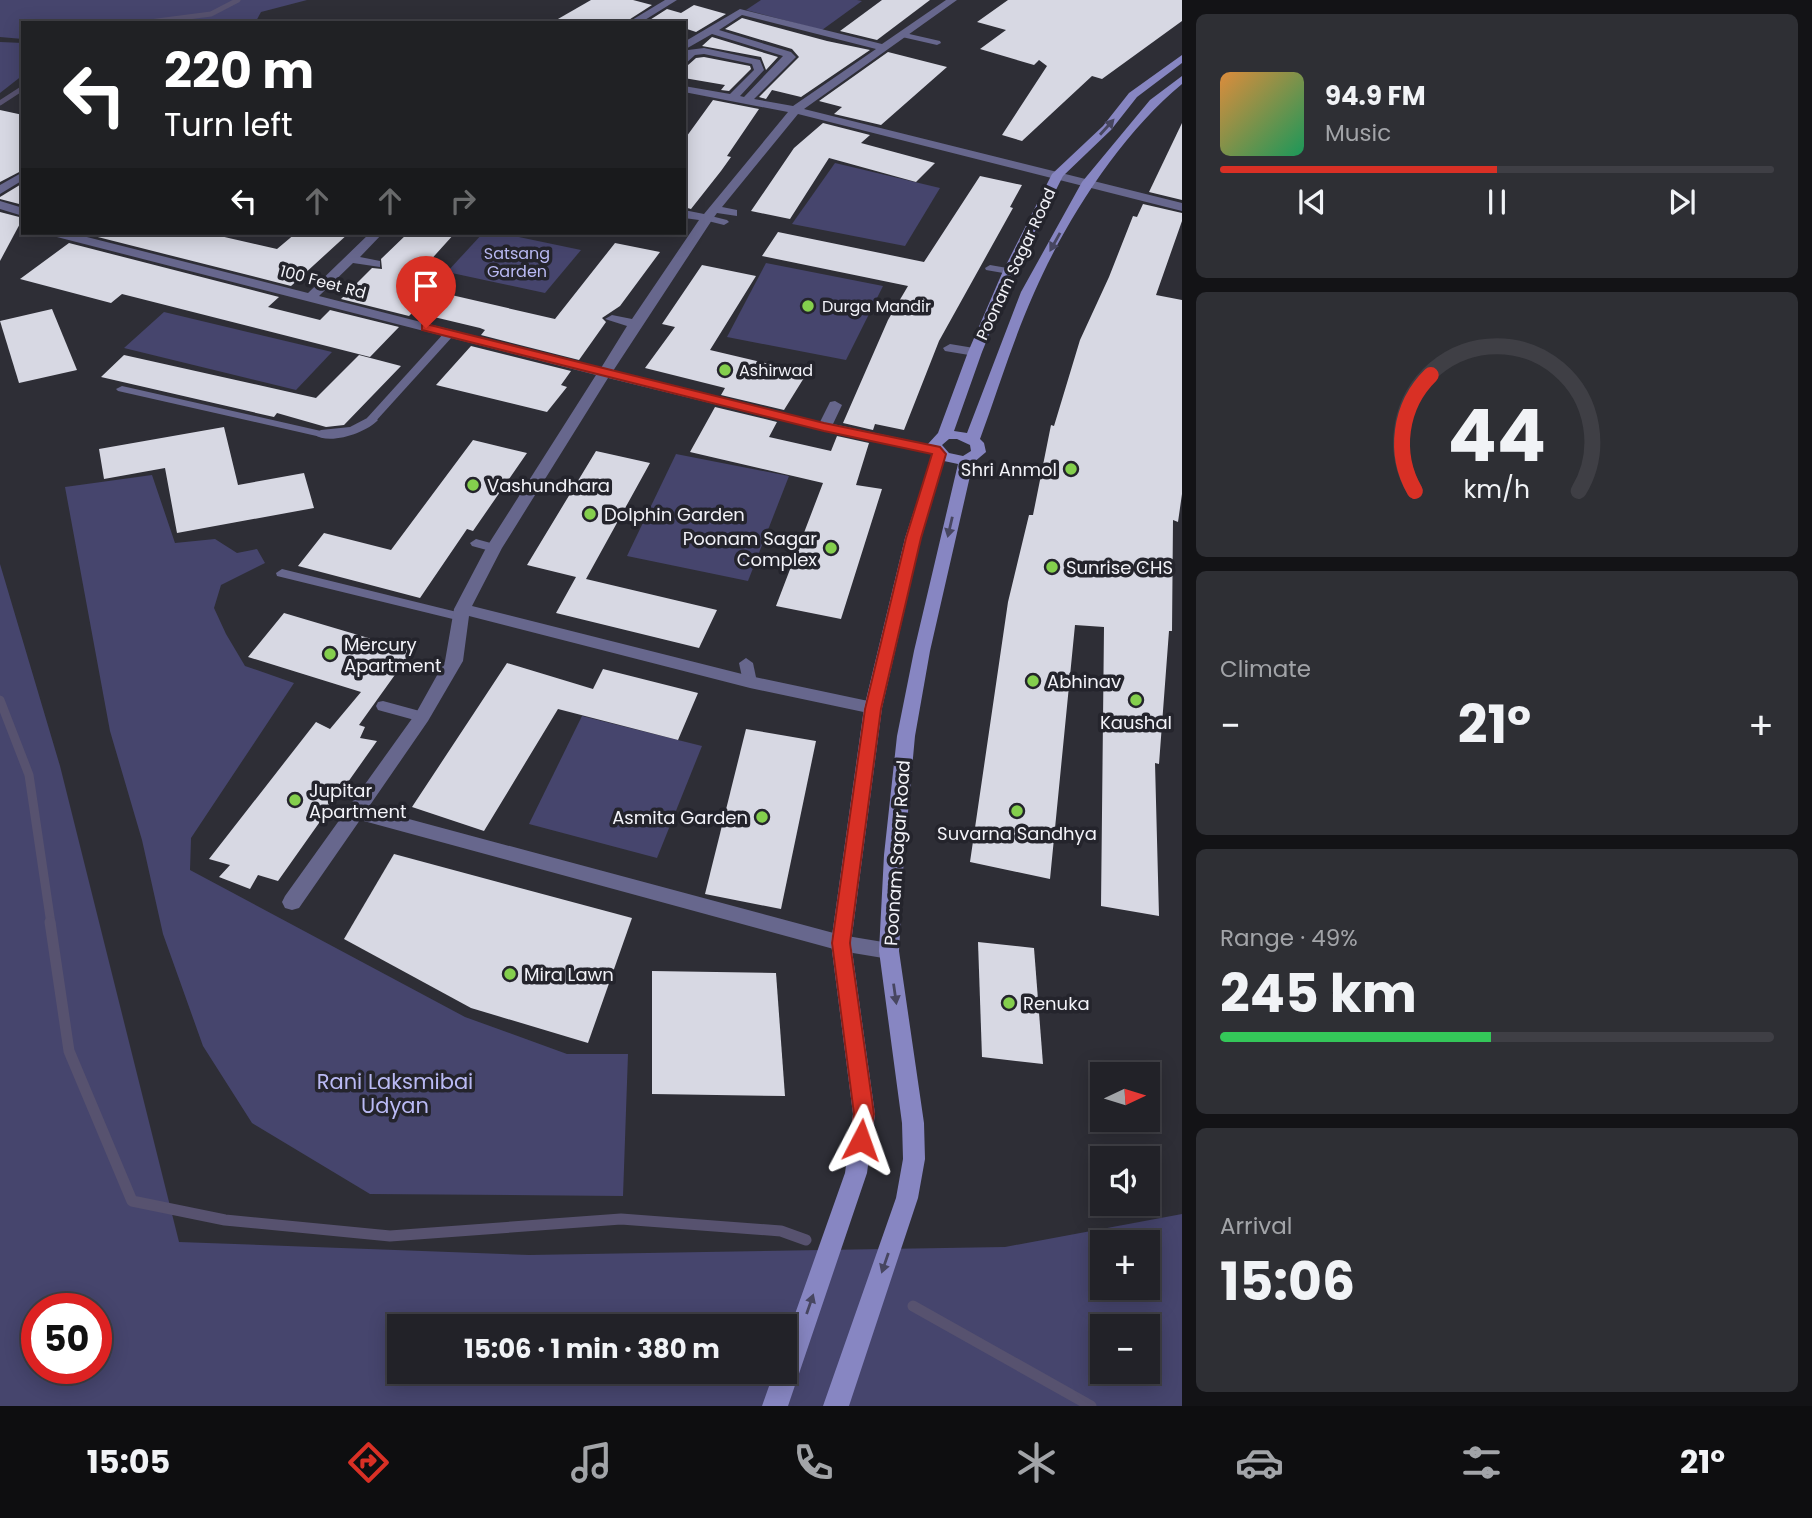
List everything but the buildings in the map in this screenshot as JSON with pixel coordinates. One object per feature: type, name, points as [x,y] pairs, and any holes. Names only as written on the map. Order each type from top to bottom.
[{"type":"main road","name":"Poonam Sagar Road","points":[[777,1399],[856,1173],[864,1114],[841,943],[873,709],[914,538],[940,446],[1009,271],[1059,174],[1107,128],[1133,95],[1182,58]]},
{"type":"main road","name":"Poonam Sagar Road","points":[[836,1406],[907,1199],[914,1158],[914,1123],[889,951],[894,855],[906,736],[922,650],[966,461],[979,452],[980,448],[972,440],[1028,292],[1088,182],[1154,102],[1182,79]]},
{"type":"main road","points":[[966,461],[951,460],[940,446],[959,435],[972,440]]},
{"type":"street","points":[[635,21],[672,0]]},
{"type":"street","points":[[292,902],[422,717],[454,661],[462,613],[494,548],[635,324],[711,214],[795,110],[952,0]]},
{"type":"street","points":[[686,46],[734,14],[748,13],[885,48]]},
{"type":"street","points":[[710,30],[790,57],[746,101]]},
{"type":"street","points":[[686,60],[692,52],[704,51],[756,62],[758,69],[733,98]]},
{"type":"street","points":[[686,93],[733,98],[795,110],[968,157],[1059,174],[1182,207]]},
{"type":"street","points":[[0,190],[21,176]]},
{"type":"street","points":[[0,205],[21,211]]},
{"type":"street","points":[[686,214],[711,214],[729,218]]},
{"type":"street","name":"100 Feet Rd","points":[[65,235],[607,372],[642,389],[865,435],[940,446]]},
{"type":"street","points":[[312,296],[375,235]]},
{"type":"street","points":[[355,256],[379,261]]},
{"type":"street","points":[[612,319],[635,324]]},
{"type":"street","points":[[449,334],[463,320]]},
{"type":"street","points":[[950,348],[975,352]]},
{"type":"street","points":[[824,427],[835,405]]},
{"type":"street","points":[[321,433],[354,431],[371,419]]},
{"type":"street","points":[[462,613],[873,709]]},
{"type":"street","points":[[356,812],[841,943],[889,951]]},
{"type":"lane","points":[[905,35],[937,43]]},
{"type":"lane","points":[[990,268],[1009,271]]},
{"type":"lane","points":[[371,419],[449,334]]},
{"type":"lane","points":[[122,389],[321,433]]},
{"type":"lane","points":[[476,543],[494,548]]},
{"type":"lane","points":[[282,573],[462,613]]},
{"type":"lane","points":[[746,663],[750,682]]},
{"type":"lane","points":[[383,706],[422,717]]},
{"type":"green space","points":[[0,0],[307,0],[261,12],[256,21],[21,21],[21,39],[0,37]]},
{"type":"green space","points":[[761,0],[862,1],[822,30],[746,10]]},
{"type":"green space","points":[[0,42],[21,43],[21,77],[0,93]]},
{"type":"green space","points":[[835,163],[940,188],[905,246],[792,224]]},
{"type":"green space","name":"Satsang Garden","points":[[481,235],[509,235],[581,250],[545,293],[447,272]]},
{"type":"green space","points":[[766,263],[883,286],[846,360],[727,337]]},
{"type":"green space","points":[[164,312],[332,352],[296,390],[124,348]]},
{"type":"green space","points":[[676,454],[789,476],[748,581],[627,556]]},
{"type":"green space","name":"Rani Laksmibai Udyan","points":[[152,475],[175,543],[215,539],[237,553],[257,549],[265,563],[221,585],[214,608],[245,666],[294,683],[191,838],[190,870],[465,1017],[567,1054],[628,1054],[623,1196],[370,1194],[252,1123],[203,1046],[163,934],[142,840],[110,731],[65,487]]},
{"type":"green space","points":[[0,564],[60,766],[179,1242],[529,1255],[1005,1247],[1090,1231],[1090,1300],[1160,1300],[1160,1230],[1096,1230],[1182,1214],[1182,1406],[0,1406]]},
{"type":"green space","points":[[582,716],[702,746],[657,858],[529,824]]},
{"type":"waterway","points":[[157,21],[211,14],[238,0]]},
{"type":"waterway","points":[[0,103],[21,89]]},
{"type":"waterway","points":[[0,700],[29,775],[51,924]]},
{"type":"waterway","points":[[50,922],[69,1051],[132,1201],[225,1220],[390,1236],[621,1219],[781,1231],[806,1240]]},
{"type":"waterway","points":[[913,1306],[1091,1406]]},
{"type":"place","name":"Durga Mandir","points":[[808,306]]},
{"type":"place","name":"Ashirwad","points":[[725,370]]},
{"type":"place","name":"Shri Anmol","points":[[1071,469]]},
{"type":"place","name":"Vashundhara","points":[[473,485]]},
{"type":"place","name":"Dolphin Garden","points":[[590,514]]},
{"type":"place","name":"Poonam Sagar Complex","points":[[831,548]]},
{"type":"place","name":"Sunrise CHS","points":[[1052,567]]},
{"type":"place","name":"Mercury Apartment","points":[[330,654]]},
{"type":"place","name":"Abhinav","points":[[1033,681]]},
{"type":"place","name":"Kaushal","points":[[1136,700]]},
{"type":"place","name":"Jupitar Apartment","points":[[295,800]]},
{"type":"place","name":"Suvarna Sandhya","points":[[1017,811]]},
{"type":"place","name":"Asmita Garden","points":[[762,817]]},
{"type":"place","name":"Mira Lawn","points":[[510,974]]},
{"type":"place","name":"Renuka","points":[[1009,1003]]},
{"type":"route","points":[[426,328],[824,427],[936,450],[939,454],[914,538],[873,709],[841,943],[864,1114],[861,1140]]}]
